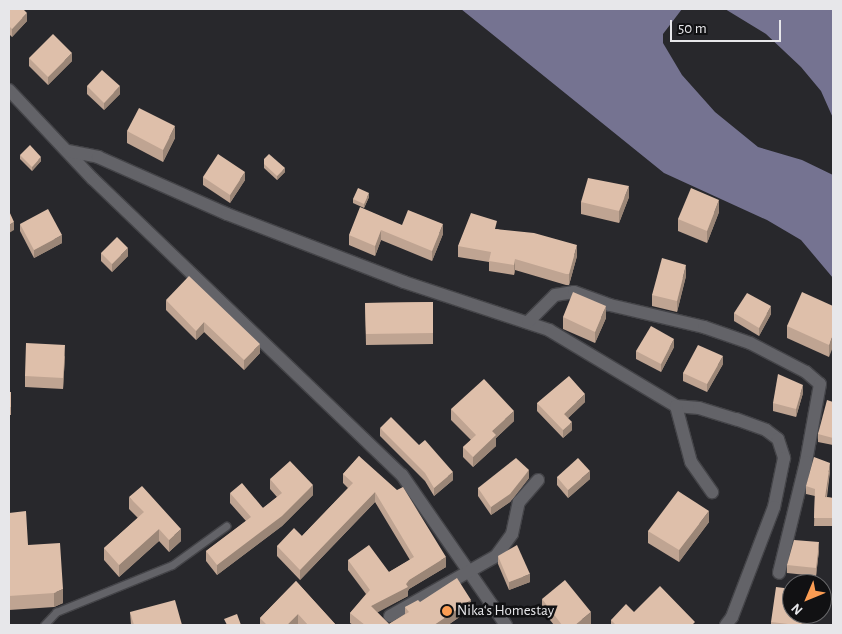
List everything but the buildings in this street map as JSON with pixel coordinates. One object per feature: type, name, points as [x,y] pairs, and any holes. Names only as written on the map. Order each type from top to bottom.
[{"type":"street","points":[[9,90],[68,151],[402,475],[500,623]]},
{"type":"street","points":[[68,151],[98,158],[227,214],[404,282],[549,330],[676,406],[699,408],[766,430],[778,439],[784,458],[774,507],[732,617],[726,625]]},
{"type":"street","points":[[528,322],[555,295],[574,292],[610,305],[704,327],[750,343],[806,372],[820,384],[806,462],[779,573]]},
{"type":"street","points":[[676,406],[691,462],[712,492]]},
{"type":"street","points":[[390,616],[468,573],[506,546],[512,534],[518,502],[538,480]]},
{"type":"lane","points":[[44,625],[56,612],[172,565],[226,526]]},
{"type":"water","points":[[461,9],[682,9],[663,34],[663,43],[682,75],[715,112],[758,147],[802,160],[833,175],[833,278],[801,240],[767,220],[664,173]]},
{"type":"water","points":[[725,9],[833,9],[833,118],[821,91],[801,67],[766,34]]},
{"type":"place","name":"Nika‘s Homestay","points":[[447,611]]}]
